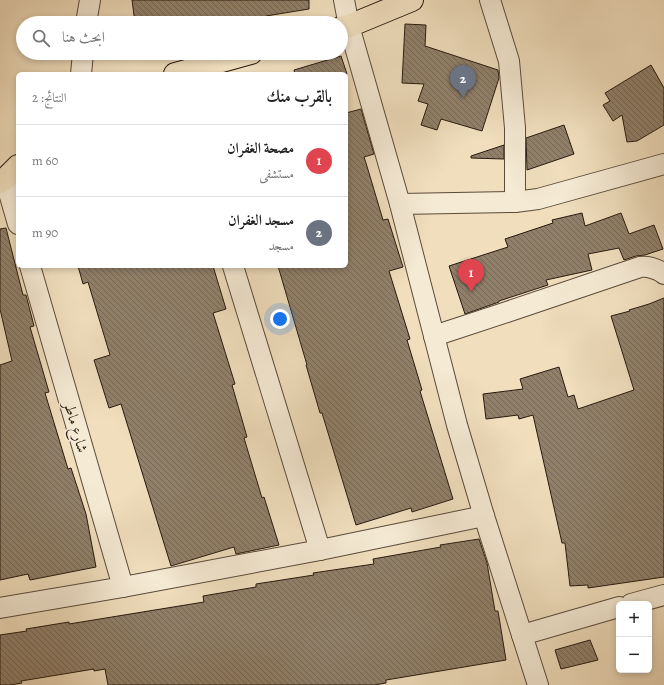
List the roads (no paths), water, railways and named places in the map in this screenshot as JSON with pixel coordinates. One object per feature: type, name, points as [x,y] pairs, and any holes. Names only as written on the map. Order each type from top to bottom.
[{"type":"main road","points":[[348,26],[412,0]]},
{"type":"main road","points":[[182,72],[226,60]]},
{"type":"street","points":[[87,16],[90,0]]},
{"type":"street","points":[[344,0],[345,16]]},
{"type":"street","points":[[490,0],[509,60],[515,128],[515,202]]},
{"type":"street","points":[[348,37],[400,204],[457,425],[484,516],[538,685]]},
{"type":"street","points":[[81,72],[82,60]]},
{"type":"street","points":[[400,204],[515,202],[538,199],[664,164]]},
{"type":"street","points":[[8,176],[16,214]]},
{"type":"street","points":[[434,336],[640,267],[653,267],[664,274]]},
{"type":"street","name":"شارع ماطر","points":[[31,268],[123,588]]},
{"type":"street","points":[[234,268],[320,550]]},
{"type":"street","points":[[0,608],[123,588],[320,550],[484,516]]},
{"type":"street","points":[[642,601],[664,595]]},
{"type":"street","points":[[522,635],[616,608]]},
{"type":"place","name":"مسجد الغفران","points":[[463,98]]},
{"type":"place","name":"مصحة الغفران","points":[[471,292]]}]
